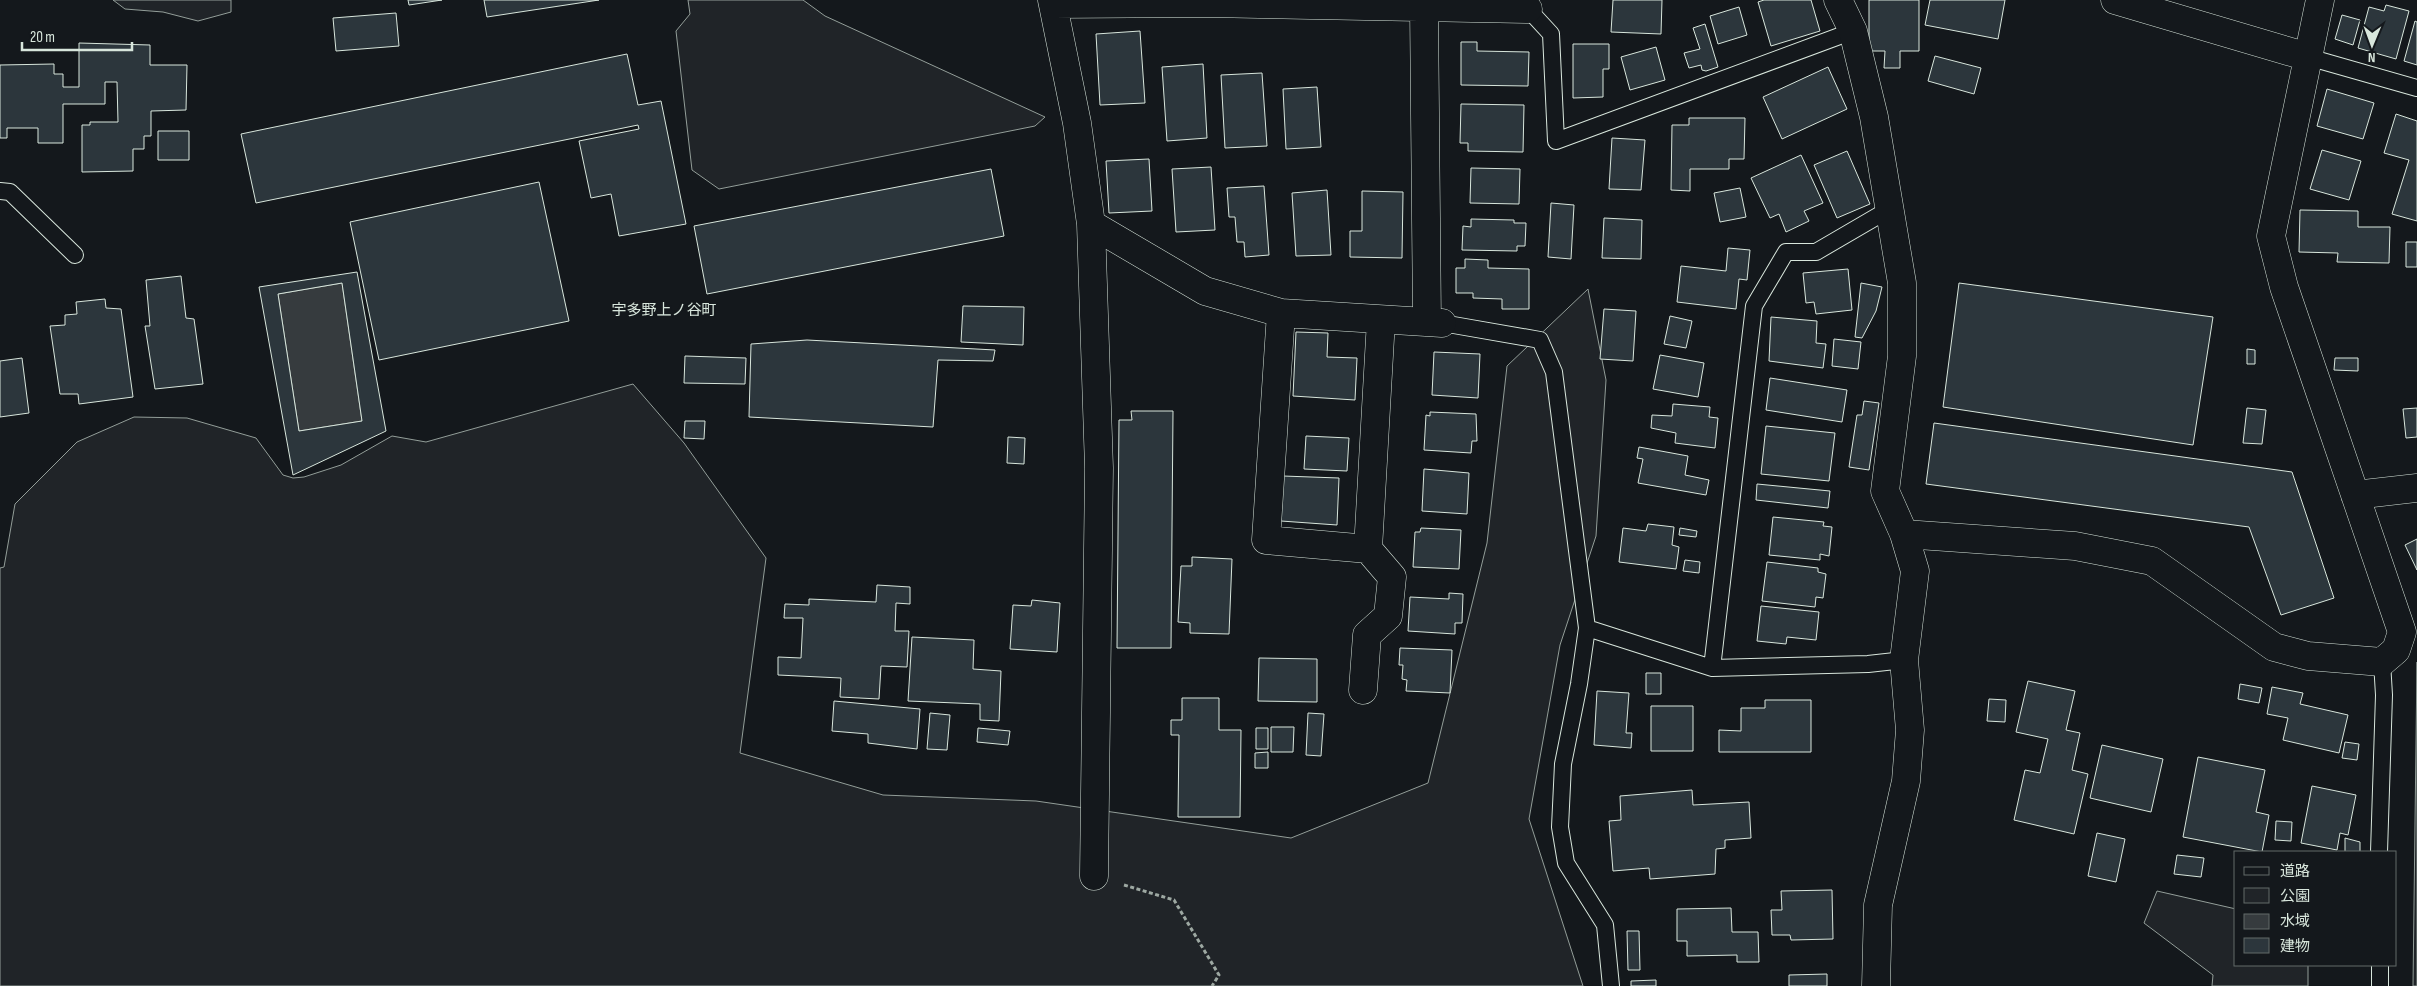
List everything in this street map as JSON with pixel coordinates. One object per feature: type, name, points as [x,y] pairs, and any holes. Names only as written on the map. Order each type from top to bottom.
[{"type":"street","points":[[1838,0],[1853,31],[1874,118],[1888,210],[1902,283],[1902,356],[1885,491],[1904,534],[1915,571],[1904,660],[1910,730],[1906,781],[1878,905],[1876,986]]},
{"type":"street","points":[[2115,0],[2308,57]]},
{"type":"street","points":[[1904,534],[2076,546],[2152,561],[2274,647],[2308,656],[2382,662],[2396,650],[2402,632],[2284,287],[2271,236],[2320,0]]},
{"type":"street","points":[[1094,876],[1098,468],[1091,224],[1077,123],[1053,2],[1412,5],[1528,9]]},
{"type":"street","points":[[1091,224],[1205,291],[1281,313],[1434,322],[1412,5]]},
{"type":"street","points":[[1281,313],[1266,540],[1368,549]]},
{"type":"street","points":[[1363,690],[1367,635],[1388,616],[1392,577],[1368,549],[1381,320]]},
{"type":"street","points":[[2355,495],[2417,488]]},
{"type":"lane","points":[[1528,9],[1550,34],[1556,141],[1853,31]]},
{"type":"lane","points":[[2308,57],[2417,88]]},
{"type":"lane","points":[[0,191],[10,192],[75,255]]},
{"type":"lane","points":[[1712,668],[1754,306],[1786,252],[1816,252],[1888,210]]},
{"type":"lane","points":[[1434,322],[1540,340],[1554,372],[1587,628],[1579,684],[1563,764],[1560,827],[1566,863],[1605,925],[1611,986]]},
{"type":"lane","points":[[1587,628],[1712,668],[1868,664],[1904,660]]},
{"type":"lane","points":[[2379,851],[2384,695],[2382,662]]},
{"type":"lane","points":[[2380,966],[2380,986]]},
{"type":"path","points":[[1094,876],[1174,900],[1219,975],[1212,986]]},
{"type":"green space","points":[[113,0],[231,0],[231,12],[198,21],[163,12],[125,9]]},
{"type":"green space","points":[[688,0],[803,0],[825,16],[1045,117],[1035,126],[719,189],[692,170],[676,31],[690,14]]},
{"type":"green space","points":[[1588,289],[1606,380],[1596,536],[1560,645],[1529,819],[1583,986],[0,986],[0,568],[4,567],[15,504],[77,442],[134,417],[187,418],[256,438],[283,475],[293,478],[304,477],[341,465],[392,436],[426,442],[633,384],[684,443],[766,558],[740,753],[883,795],[1036,801],[1291,838],[1428,783],[1487,543],[1507,366]]},
{"type":"green space","points":[[2417,662],[2417,986],[2413,986]]},
{"type":"green space","points":[[2157,891],[2234,909],[2234,966],[2308,966],[2308,986],[2212,986],[2213,975],[2144,923]]},
{"type":"water","points":[[342,283],[362,421],[299,431],[278,294]]},
{"type":"building","points":[[408,0],[442,0],[409,5]]},
{"type":"building","points":[[484,0],[599,0],[487,17]]},
{"type":"building","points":[[1613,0],[1662,0],[1661,34],[1611,32]]},
{"type":"building","points":[[1764,0],[1811,0],[1820,31],[1771,46],[1758,2]]},
{"type":"building","points":[[1869,0],[1919,0],[1919,51],[1900,51],[1900,68],[1884,68],[1885,51],[1869,51]]},
{"type":"building","points":[[1930,0],[2005,0],[1998,39],[1925,25]]},
{"type":"building","points":[[2386,5],[2409,11],[2396,59],[2358,48],[2369,7],[2384,11]]},
{"type":"building","points":[[1739,7],[1747,35],[1718,44],[1710,16]]},
{"type":"building","points":[[396,13],[399,46],[336,51],[333,18]]},
{"type":"building","points":[[2342,15],[2360,20],[2353,45],[2335,39]]},
{"type":"building","points":[[2415,21],[2417,22],[2417,65],[2404,61]]},
{"type":"building","points":[[1705,24],[1718,67],[1706,71],[1702,70],[1701,65],[1689,68],[1684,53],[1700,49],[1693,28]]},
{"type":"building","points":[[1140,31],[1145,103],[1100,105],[1096,34]]},
{"type":"building","points":[[1461,42],[1477,42],[1477,51],[1529,52],[1528,86],[1461,85]]},
{"type":"building","points":[[79,43],[150,45],[150,65],[187,65],[186,110],[151,111],[151,136],[144,136],[144,149],[133,149],[133,171],[82,172],[82,125],[90,125],[90,122],[118,122],[117,82],[105,82],[105,104],[63,104],[63,143],[38,143],[38,128],[7,128],[7,138],[0,138],[0,65],[54,64],[54,74],[63,74],[63,87],[79,87]]},
{"type":"building","points":[[1573,44],[1609,44],[1609,69],[1603,69],[1603,97],[1573,98]]},
{"type":"building","points":[[1656,47],[1665,80],[1630,90],[1621,57]]},
{"type":"building","points":[[627,54],[638,105],[661,101],[686,224],[619,236],[611,194],[591,198],[579,141],[639,129],[638,125],[256,203],[241,134]]},
{"type":"building","points":[[1935,56],[1981,68],[1974,94],[1928,81]]},
{"type":"building","points":[[1203,64],[1207,138],[1167,141],[1162,67]]},
{"type":"building","points":[[1828,67],[1847,109],[1782,139],[1763,97]]},
{"type":"building","points":[[1262,73],[1267,146],[1225,148],[1221,75]]},
{"type":"building","points":[[1317,87],[1321,147],[1286,149],[1283,89]]},
{"type":"building","points":[[2327,89],[2374,103],[2363,139],[2317,126]]},
{"type":"building","points":[[1461,104],[1524,105],[1523,152],[1468,151],[1468,143],[1460,143]]},
{"type":"building","points":[[2396,114],[2417,121],[2417,221],[2392,214],[2409,160],[2384,153]]},
{"type":"building","points":[[1689,118],[1745,118],[1744,159],[1729,159],[1729,169],[1690,169],[1690,191],[1671,190],[1672,125],[1689,125]]},
{"type":"building","points":[[158,131],[189,131],[189,160],[158,160]]},
{"type":"building","points":[[1612,138],[1645,140],[1641,190],[1609,189]]},
{"type":"building","points":[[2322,150],[2361,161],[2349,200],[2310,189]]},
{"type":"building","points":[[1847,151],[1870,204],[1837,218],[1814,165]]},
{"type":"building","points":[[1801,155],[1823,203],[1804,211],[1809,221],[1786,232],[1779,214],[1770,218],[1751,178]]},
{"type":"building","points":[[1149,159],[1152,211],[1109,213],[1106,161]]},
{"type":"building","points":[[1211,167],[1215,230],[1176,232],[1172,169]]},
{"type":"building","points":[[1471,168],[1520,169],[1519,204],[1470,203]]},
{"type":"building","points":[[991,169],[1004,236],[707,294],[694,226]]},
{"type":"building","points":[[539,182],[569,321],[379,360],[350,222]]},
{"type":"building","points":[[1264,186],[1269,255],[1245,257],[1244,242],[1237,242],[1235,217],[1229,217],[1227,188]]},
{"type":"building","points":[[1740,188],[1746,217],[1720,222],[1714,193]]},
{"type":"building","points":[[1327,190],[1331,255],[1296,256],[1292,193]]},
{"type":"building","points":[[1362,191],[1403,192],[1402,258],[1350,257],[1350,231],[1362,231]]},
{"type":"building","points":[[1551,203],[1574,205],[1571,259],[1548,257]]},
{"type":"building","points":[[2300,210],[2358,211],[2358,227],[2390,227],[2389,263],[2337,262],[2338,253],[2299,252]]},
{"type":"building","points":[[1604,218],[1642,220],[1641,259],[1602,258]]},
{"type":"building","points":[[1471,219],[1514,220],[1514,223],[1526,223],[1525,246],[1517,246],[1517,251],[1462,250],[1463,226],[1471,227]]},
{"type":"building","points":[[2406,242],[2417,242],[2417,267],[2406,267]]},
{"type":"building","points":[[1728,248],[1750,250],[1747,280],[1739,279],[1736,309],[1677,302],[1681,266],[1726,271]]},
{"type":"building","points":[[1465,259],[1488,260],[1488,268],[1529,269],[1529,309],[1502,309],[1502,299],[1473,298],[1473,293],[1456,293],[1456,268],[1465,268]]},
{"type":"building","points":[[1848,269],[1852,310],[1816,314],[1814,302],[1806,303],[1803,273]]},
{"type":"building","points":[[357,272],[386,431],[293,475],[259,287]],"holes":[[[342,283],[362,421],[299,431],[278,294]]]},
{"type":"building","points":[[181,276],[186,318],[194,319],[203,384],[155,389],[145,326],[150,326],[146,280]]},
{"type":"building","points":[[1861,283],[1882,287],[1876,311],[1862,338],[1855,337]]},
{"type":"building","points":[[1959,283],[2213,317],[2193,445],[1943,407]]},
{"type":"building","points":[[105,299],[106,308],[121,309],[133,397],[79,404],[78,394],[60,394],[50,326],[65,325],[65,315],[77,314],[76,302]]},
{"type":"building","points":[[963,306],[1024,307],[1023,345],[961,342]]},
{"type":"building","points":[[1604,309],[1636,311],[1633,361],[1600,359]]},
{"type":"building","points":[[1670,316],[1692,321],[1686,348],[1664,344]]},
{"type":"building","points":[[1771,317],[1817,321],[1816,343],[1826,344],[1823,368],[1769,361]]},
{"type":"building","points":[[1296,332],[1328,333],[1327,357],[1357,358],[1355,400],[1293,396]]},
{"type":"building","points":[[1834,339],[1861,342],[1858,369],[1832,366]]},
{"type":"building","points":[[807,340],[995,350],[993,361],[938,360],[933,427],[749,417],[751,344]]},
{"type":"building","points":[[2247,349],[2255,350],[2255,364],[2247,364]]},
{"type":"building","points":[[1434,352],[1480,354],[1478,398],[1432,395]]},
{"type":"building","points":[[1660,355],[1704,363],[1698,397],[1653,389]]},
{"type":"building","points":[[685,356],[746,358],[745,384],[684,383]]},
{"type":"building","points":[[22,358],[29,413],[0,417],[0,361]]},
{"type":"building","points":[[2335,358],[2358,358],[2358,371],[2334,370]]},
{"type":"building","points":[[1770,378],[1847,390],[1842,422],[1766,410]]},
{"type":"building","points":[[1864,401],[1879,403],[1869,470],[1849,467],[1857,415],[1862,415]]},
{"type":"building","points":[[1673,404],[1710,407],[1709,417],[1718,418],[1715,448],[1675,443],[1676,433],[1651,428],[1652,415],[1672,416]]},
{"type":"building","points":[[2247,408],[2266,410],[2262,444],[2243,443]]},
{"type":"building","points":[[2417,408],[2417,437],[2406,438],[2403,409]]},
{"type":"building","points":[[1131,411],[1173,411],[1171,648],[1117,648],[1119,420],[1132,420]]},
{"type":"building","points":[[1430,412],[1476,414],[1477,441],[1472,441],[1471,453],[1424,450],[1426,415],[1430,416]]},
{"type":"building","points":[[685,421],[705,421],[704,439],[684,438]]},
{"type":"building","points":[[1934,423],[2292,472],[2334,598],[2281,615],[2249,527],[1926,484]]},
{"type":"building","points":[[1766,426],[1835,433],[1829,481],[1761,474]]},
{"type":"building","points":[[1306,436],[1349,438],[1347,471],[1304,469]]},
{"type":"building","points":[[1008,437],[1025,438],[1024,464],[1007,463]]},
{"type":"building","points":[[1639,447],[1688,456],[1685,475],[1709,480],[1706,495],[1638,483],[1643,459],[1637,458]]},
{"type":"building","points":[[1424,469],[1469,473],[1467,514],[1422,511]]},
{"type":"building","points":[[1283,476],[1339,478],[1337,525],[1281,521]]},
{"type":"building","points":[[1757,484],[1830,491],[1828,508],[1756,500]]},
{"type":"building","points":[[1773,517],[1824,522],[1823,526],[1832,527],[1829,556],[1820,554],[1820,560],[1769,555]]},
{"type":"building","points":[[1648,524],[1674,527],[1672,545],[1679,547],[1676,569],[1619,562],[1623,528],[1646,531]]},
{"type":"building","points":[[1421,528],[1461,530],[1459,569],[1413,567],[1415,532],[1420,532]]},
{"type":"building","points":[[1680,528],[1697,531],[1696,537],[1679,535]]},
{"type":"building","points":[[2417,539],[2417,570],[2405,545]]},
{"type":"building","points":[[1192,557],[1232,559],[1229,634],[1190,633],[1190,623],[1178,622],[1181,566],[1192,566]]},
{"type":"building","points":[[1685,560],[1700,562],[1699,573],[1683,571]]},
{"type":"building","points":[[1767,562],[1818,568],[1818,572],[1826,574],[1823,598],[1816,597],[1815,607],[1762,601]]},
{"type":"building","points":[[877,585],[910,587],[910,604],[896,603],[895,631],[909,631],[907,667],[881,666],[879,699],[840,697],[841,678],[778,675],[778,657],[801,658],[803,618],[784,618],[785,604],[809,605],[809,599],[876,602]]},
{"type":"building","points":[[1449,593],[1463,594],[1462,623],[1455,623],[1455,634],[1408,631],[1410,597],[1449,599]]},
{"type":"building","points":[[1032,600],[1060,603],[1057,652],[1010,649],[1013,605],[1031,606]]},
{"type":"building","points":[[1761,606],[1819,612],[1816,640],[1787,637],[1786,644],[1757,641]]},
{"type":"building","points":[[912,637],[974,640],[973,669],[1001,671],[999,721],[980,720],[980,704],[908,701]]},
{"type":"building","points":[[1400,648],[1452,650],[1450,693],[1406,691],[1407,680],[1402,679],[1403,665],[1399,665]]},
{"type":"building","points":[[1259,658],[1317,659],[1317,702],[1258,701]]},
{"type":"building","points":[[1646,673],[1661,673],[1661,694],[1646,694]]},
{"type":"building","points":[[2028,681],[2075,691],[2066,730],[2080,733],[2072,770],[2088,774],[2074,834],[2014,820],[2025,770],[2040,773],[2048,739],[2016,732]]},
{"type":"building","points":[[2240,684],[2262,688],[2259,703],[2238,699]]},
{"type":"building","points":[[2272,687],[2303,693],[2300,704],[2348,715],[2339,753],[2283,740],[2288,718],[2267,714]]},
{"type":"building","points":[[1597,691],[1629,693],[1626,733],[1632,733],[1631,748],[1594,745]]},
{"type":"building","points":[[1182,698],[1219,698],[1219,730],[1241,730],[1240,817],[1178,817],[1179,735],[1171,735],[1171,720],[1182,720]]},
{"type":"building","points":[[1989,699],[2006,700],[2005,722],[1987,721]]},
{"type":"building","points":[[1765,700],[1811,700],[1811,752],[1719,752],[1719,730],[1741,731],[1741,708],[1765,708]]},
{"type":"building","points":[[834,701],[920,709],[917,749],[868,743],[868,734],[832,731]]},
{"type":"building","points":[[1651,706],[1693,706],[1693,751],[1651,751]]},
{"type":"building","points":[[930,713],[950,715],[947,750],[927,749]]},
{"type":"building","points":[[1308,713],[1324,714],[1321,756],[1306,755]]},
{"type":"building","points":[[1271,727],[1294,727],[1293,752],[1271,752]]},
{"type":"building","points":[[978,728],[1010,731],[1008,745],[977,742]]},
{"type":"building","points":[[1256,728],[1268,728],[1268,749],[1256,749]]},
{"type":"building","points":[[2345,742],[2359,744],[2357,760],[2342,758]]},
{"type":"building","points":[[2102,745],[2163,759],[2151,812],[2090,798]]},
{"type":"building","points":[[1268,752],[1268,768],[1255,768],[1255,753]]},
{"type":"building","points":[[2198,757],[2265,770],[2256,812],[2269,815],[2262,851],[2183,837]]},
{"type":"building","points":[[2312,786],[2356,795],[2348,835],[2340,833],[2337,850],[2301,843]]},
{"type":"building","points":[[1692,790],[1693,805],[1749,802],[1751,838],[1725,840],[1725,848],[1716,849],[1715,874],[1650,879],[1649,868],[1613,871],[1609,821],[1621,820],[1620,796]]},
{"type":"building","points":[[2276,821],[2292,822],[2291,841],[2275,840]]},
{"type":"building","points":[[2097,833],[2125,839],[2116,882],[2088,876]]},
{"type":"building","points":[[2345,838],[2360,842],[2360,851],[2345,851]]},
{"type":"building","points":[[2177,855],[2204,858],[2201,877],[2174,874]]},
{"type":"building","points":[[1832,890],[1833,939],[1791,940],[1790,935],[1772,935],[1771,910],[1782,910],[1781,891]]},
{"type":"building","points":[[1731,908],[1732,932],[1758,932],[1759,962],[1737,962],[1737,955],[1687,956],[1687,941],[1677,941],[1677,909]]},
{"type":"building","points":[[1627,931],[1639,931],[1640,970],[1628,970]]},
{"type":"building","points":[[1827,974],[1827,986],[1789,986],[1789,975]]},
{"type":"building","points":[[1656,980],[1656,986],[1631,986],[1631,981]]},
{"type":"district","name":"宇多野上ノ谷町","points":[[664,310]]}]
